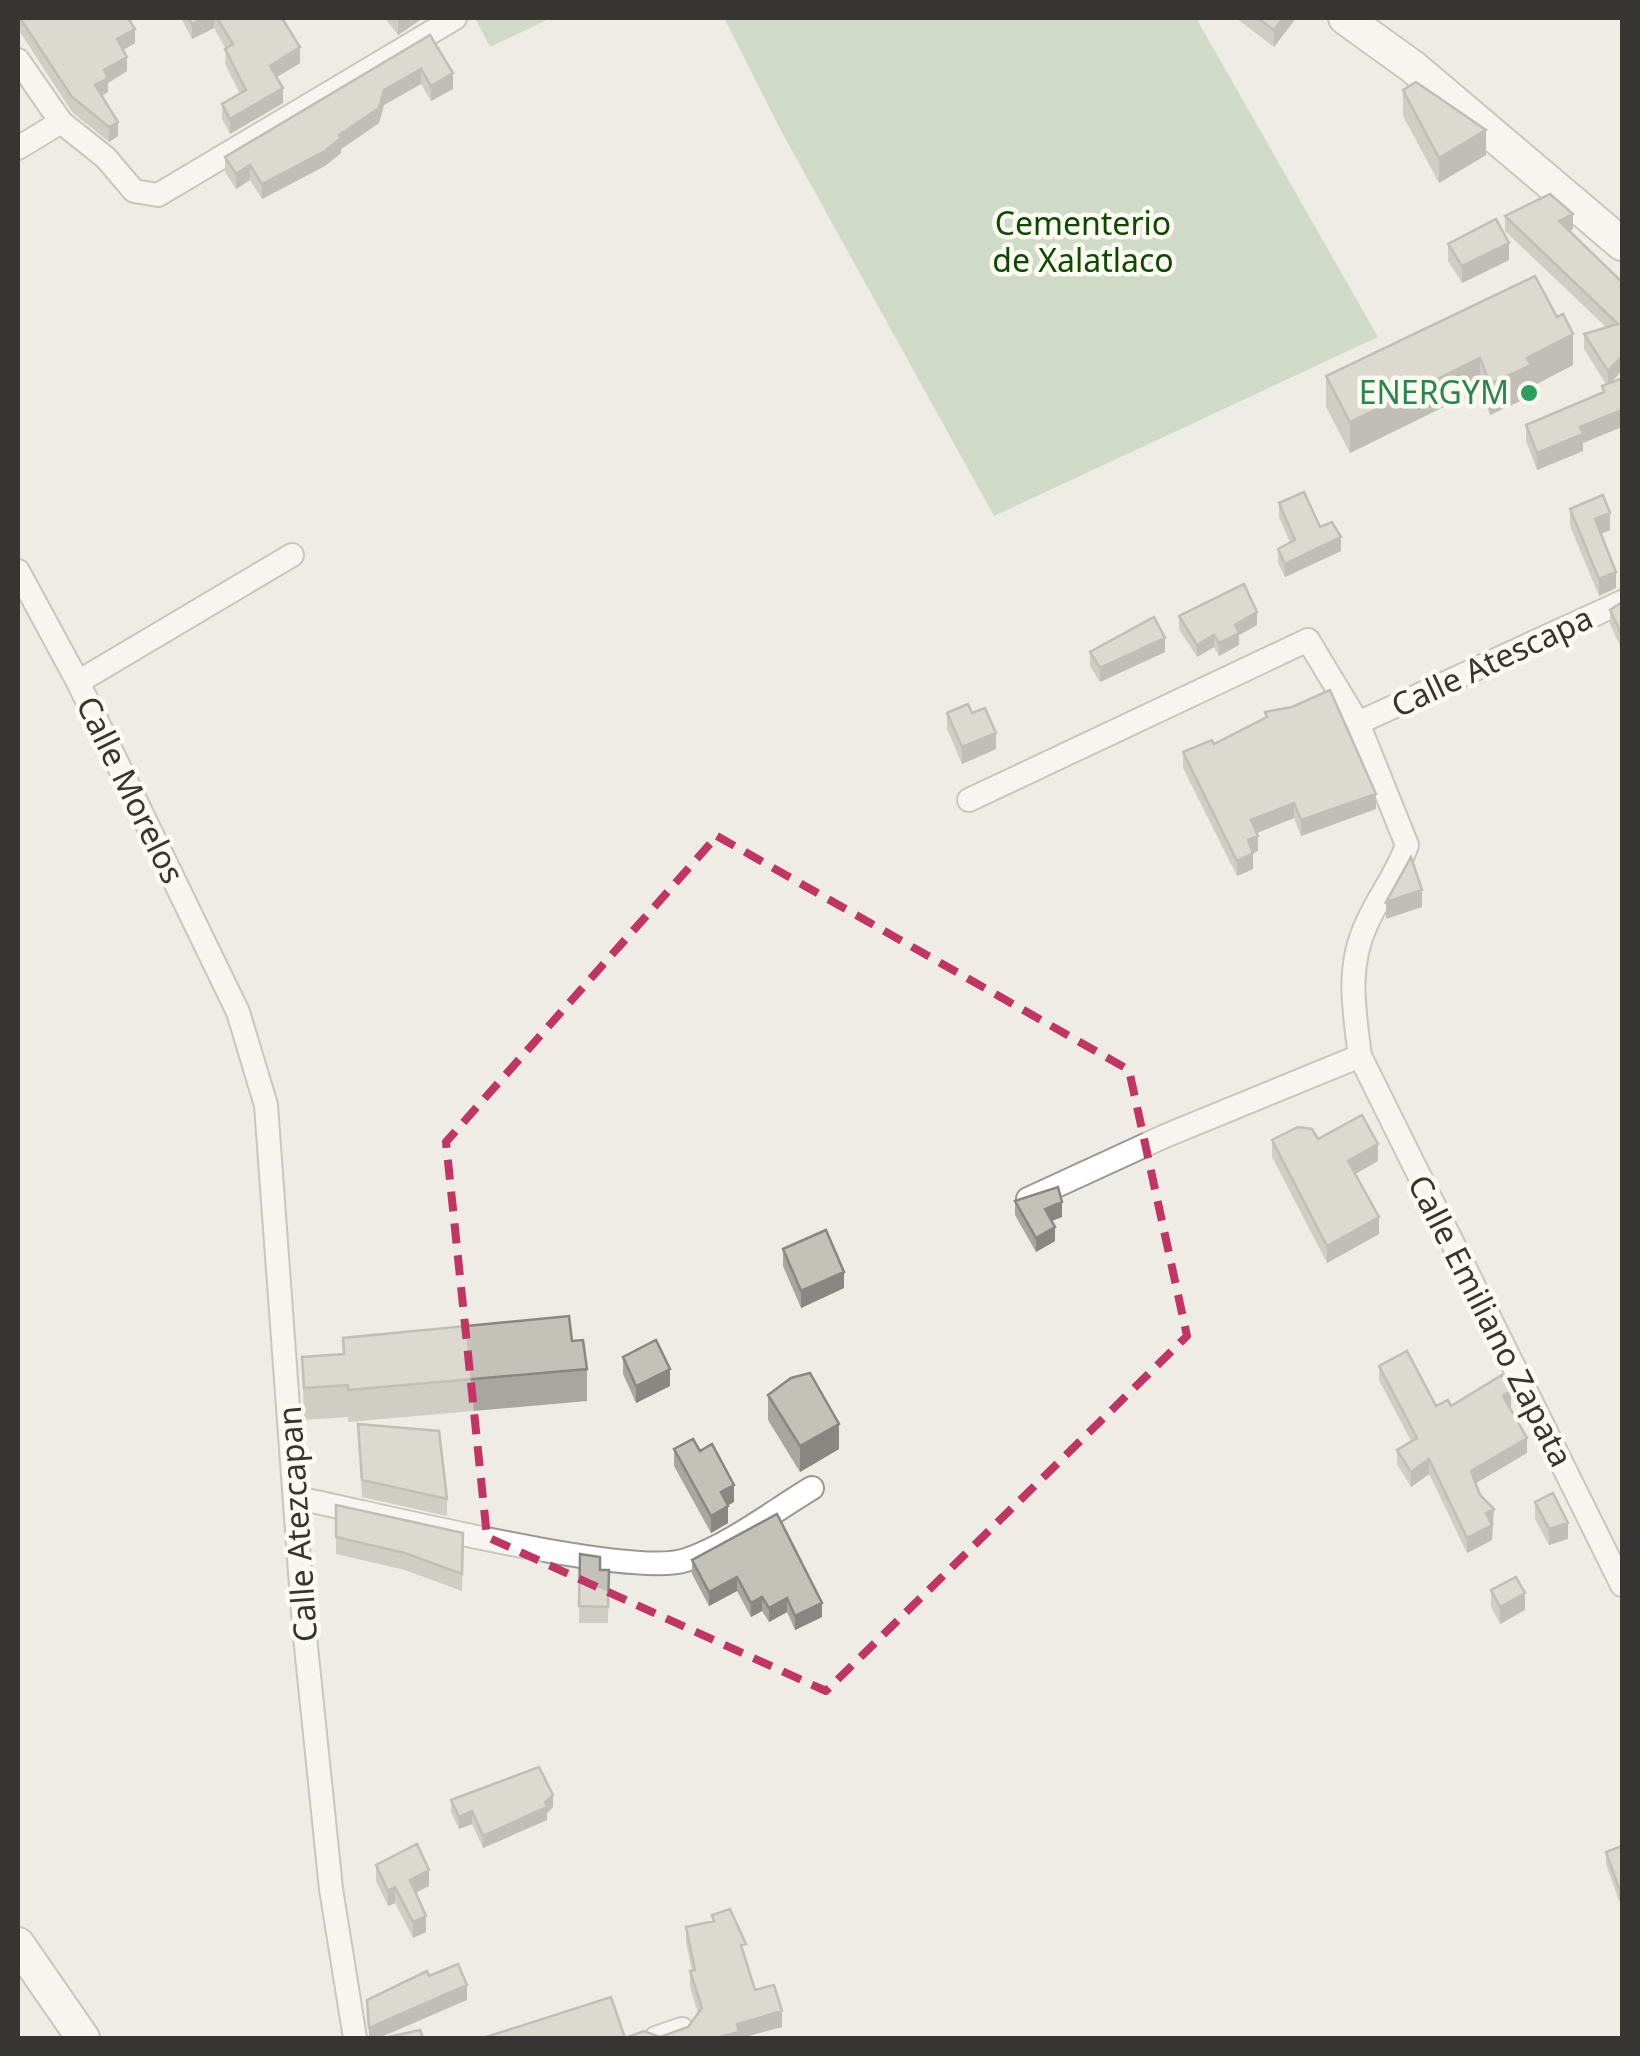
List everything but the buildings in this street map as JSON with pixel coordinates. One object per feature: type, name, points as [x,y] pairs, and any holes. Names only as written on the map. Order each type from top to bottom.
[{"type":"main road","points":[[1345,18],[1413,67],[1622,244]]},
{"type":"main road","points":[[1387,18],[1413,67]]},
{"type":"main road","points":[[18,1944],[83,2038]]},
{"type":"street","points":[[18,60],[60,122],[106,158],[134,191],[158,195],[455,18]]},
{"type":"street","points":[[18,148],[60,122]]},
{"type":"street","points":[[78,682],[292,555]]},
{"type":"street","name":"Calle Morelos","points":[[18,571],[78,682],[238,1012]]},
{"type":"street","name":"Calle Atescapa","points":[[1360,1056],[1352,1003],[1353,962],[1366,924],[1400,867],[1407,845],[1358,722],[1622,602]]},
{"type":"street","points":[[969,800],[1308,640],[1358,722]]},
{"type":"street","name":"Calle Atezcapan","points":[[238,1012],[266,1105],[304,1627],[331,1888],[354,2038]]},
{"type":"street","points":[[1028,1199],[1165,1136],[1360,1056]]},
{"type":"street","name":"Calle Emiliano Zapata","points":[[1360,1056],[1622,1584]]},
{"type":"street","points":[[297,1498],[602,1558],[667,1564],[704,1552],[812,1488]]},
{"type":"street","points":[[656,2038],[682,2029]]},
{"type":"highlighted area","points":[[717,836],[1129,1070],[1187,1336],[826,1691],[487,1537],[446,1142]]},
{"type":"green space","points":[[475,18],[551,18],[490,47]]},
{"type":"green space","name":"Cementerio de Xalatlaco","points":[[724,18],[1196,18],[1378,337],[994,516],[779,127]]},
{"type":"place","name":"ENERGYM","points":[[1529,393]]}]
